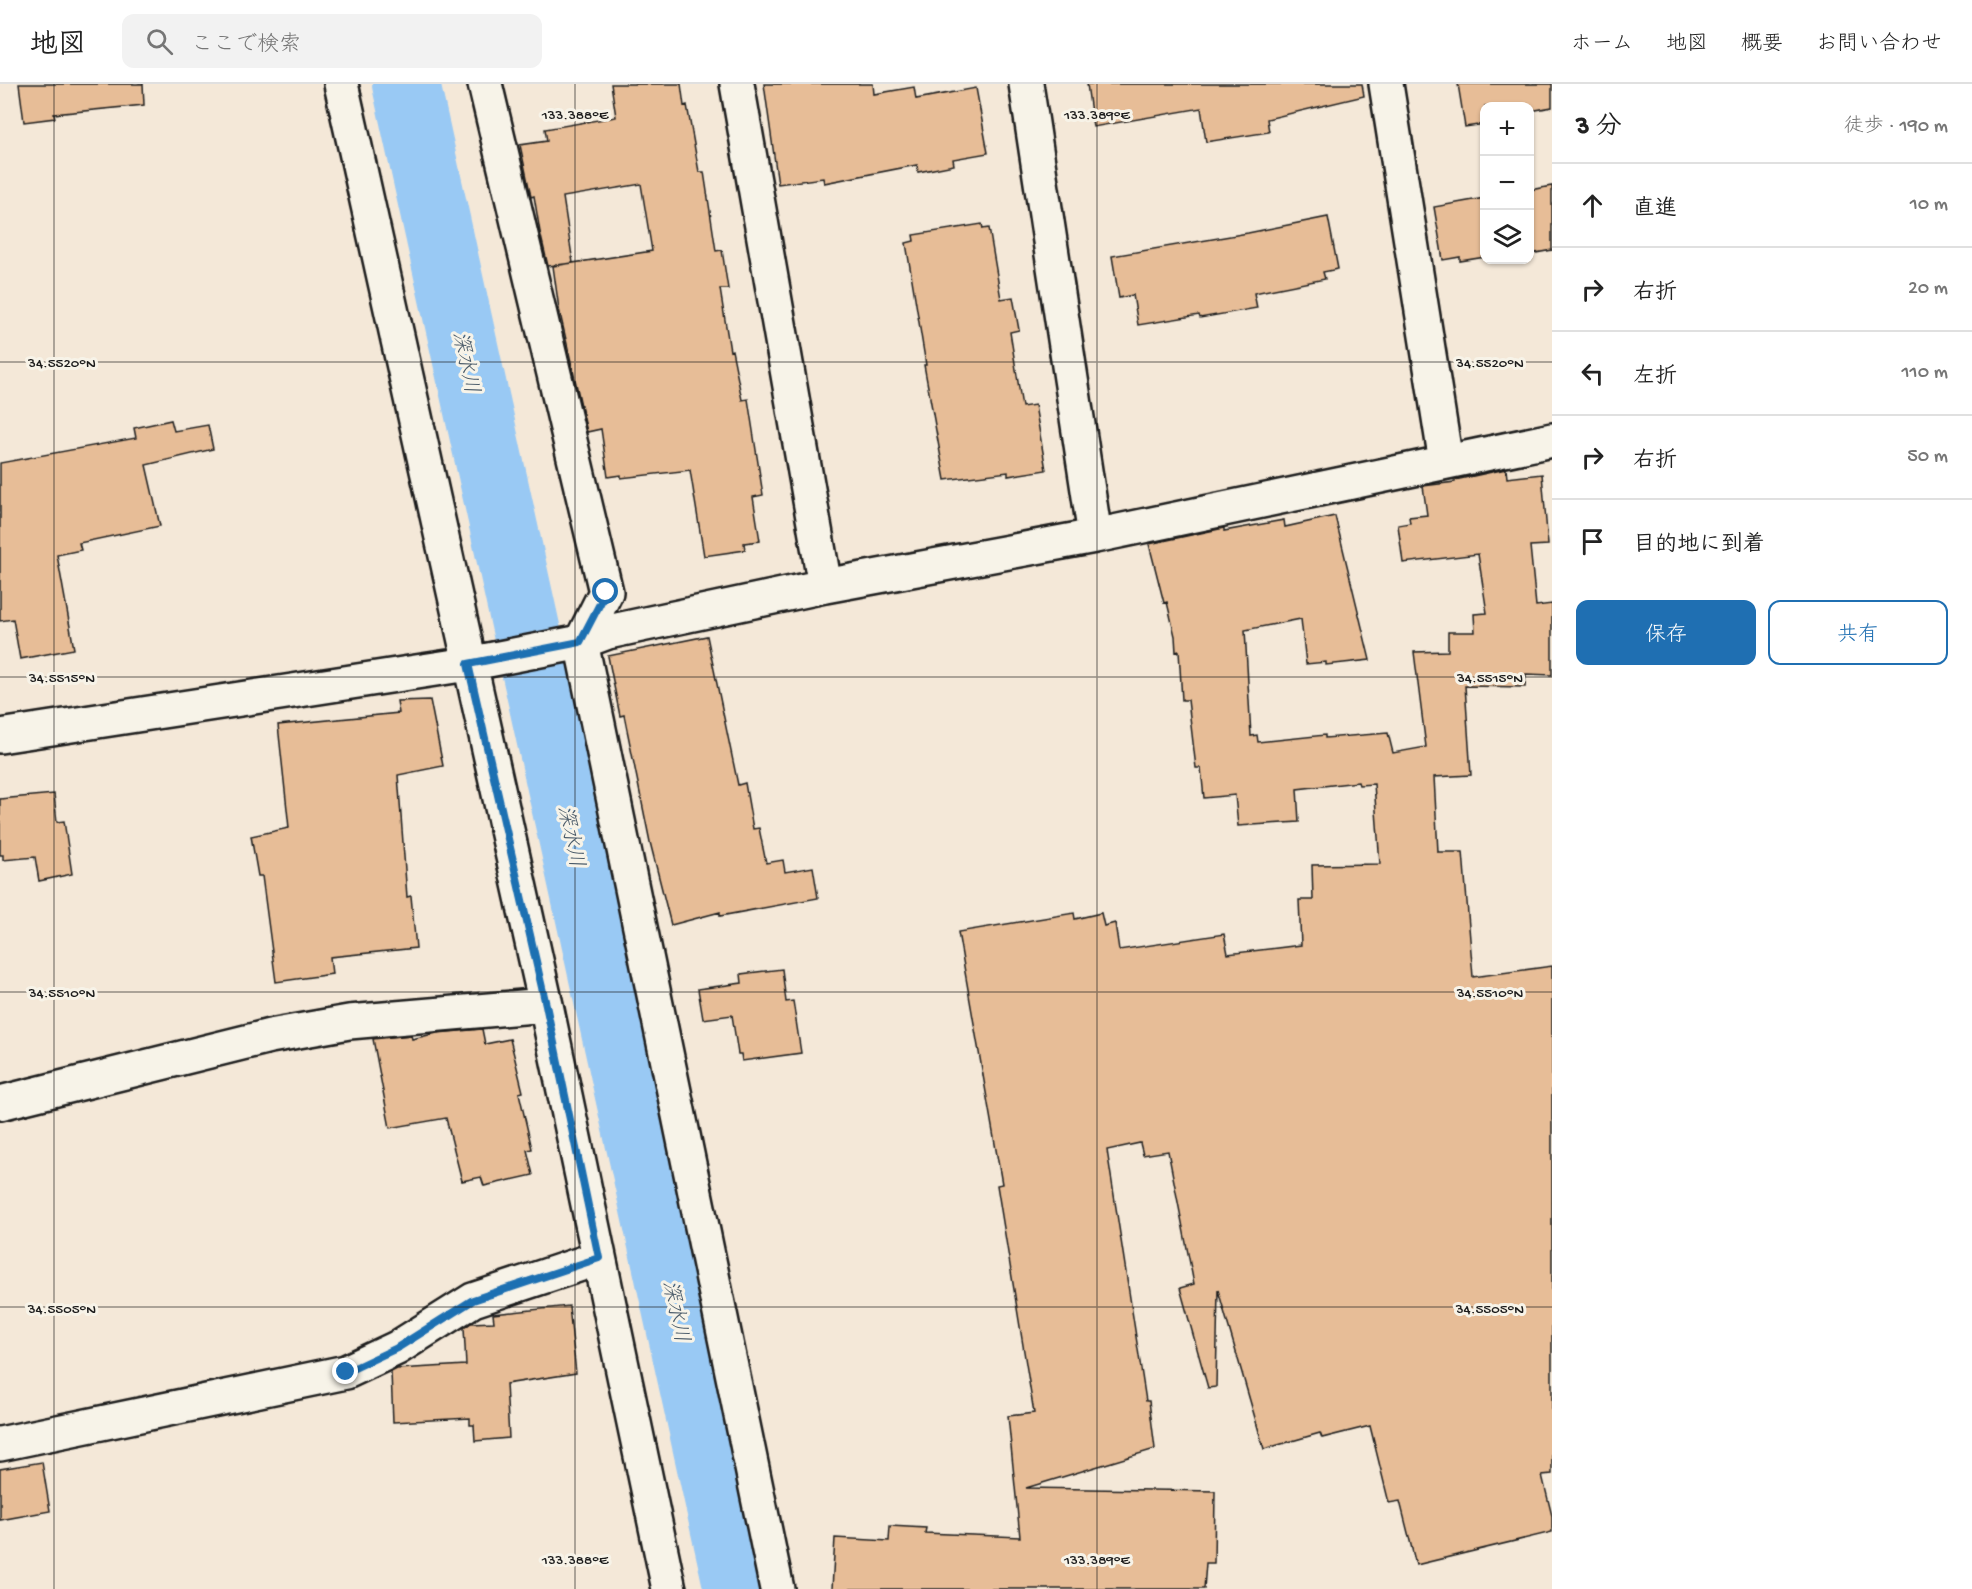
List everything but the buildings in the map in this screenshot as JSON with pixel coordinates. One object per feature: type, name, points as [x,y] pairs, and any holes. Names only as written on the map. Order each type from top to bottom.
[{"type":"street","points":[[341,84],[468,664],[546,1005],[669,1589]]},
{"type":"street","points":[[485,84],[606,592],[580,642],[777,1589]]},
{"type":"street","points":[[737,84],[825,586]]},
{"type":"street","points":[[1026,84],[1095,536]]},
{"type":"street","points":[[1386,84],[1446,462]]},
{"type":"street","points":[[0,736],[468,664],[580,642],[608,632],[825,586],[1095,536],[1552,440]]},
{"type":"street","points":[[0,1103],[270,1036],[349,1022],[546,1005]]},
{"type":"street","points":[[0,1444],[346,1372],[397,1348],[473,1300],[599,1258]]},
{"type":"waterway","name":"深水川","points":[[406,84],[738,1589]]},
{"type":"route","points":[[346,1372],[397,1348],[473,1300],[599,1258],[546,1005],[468,664],[580,642],[606,592]]}]
